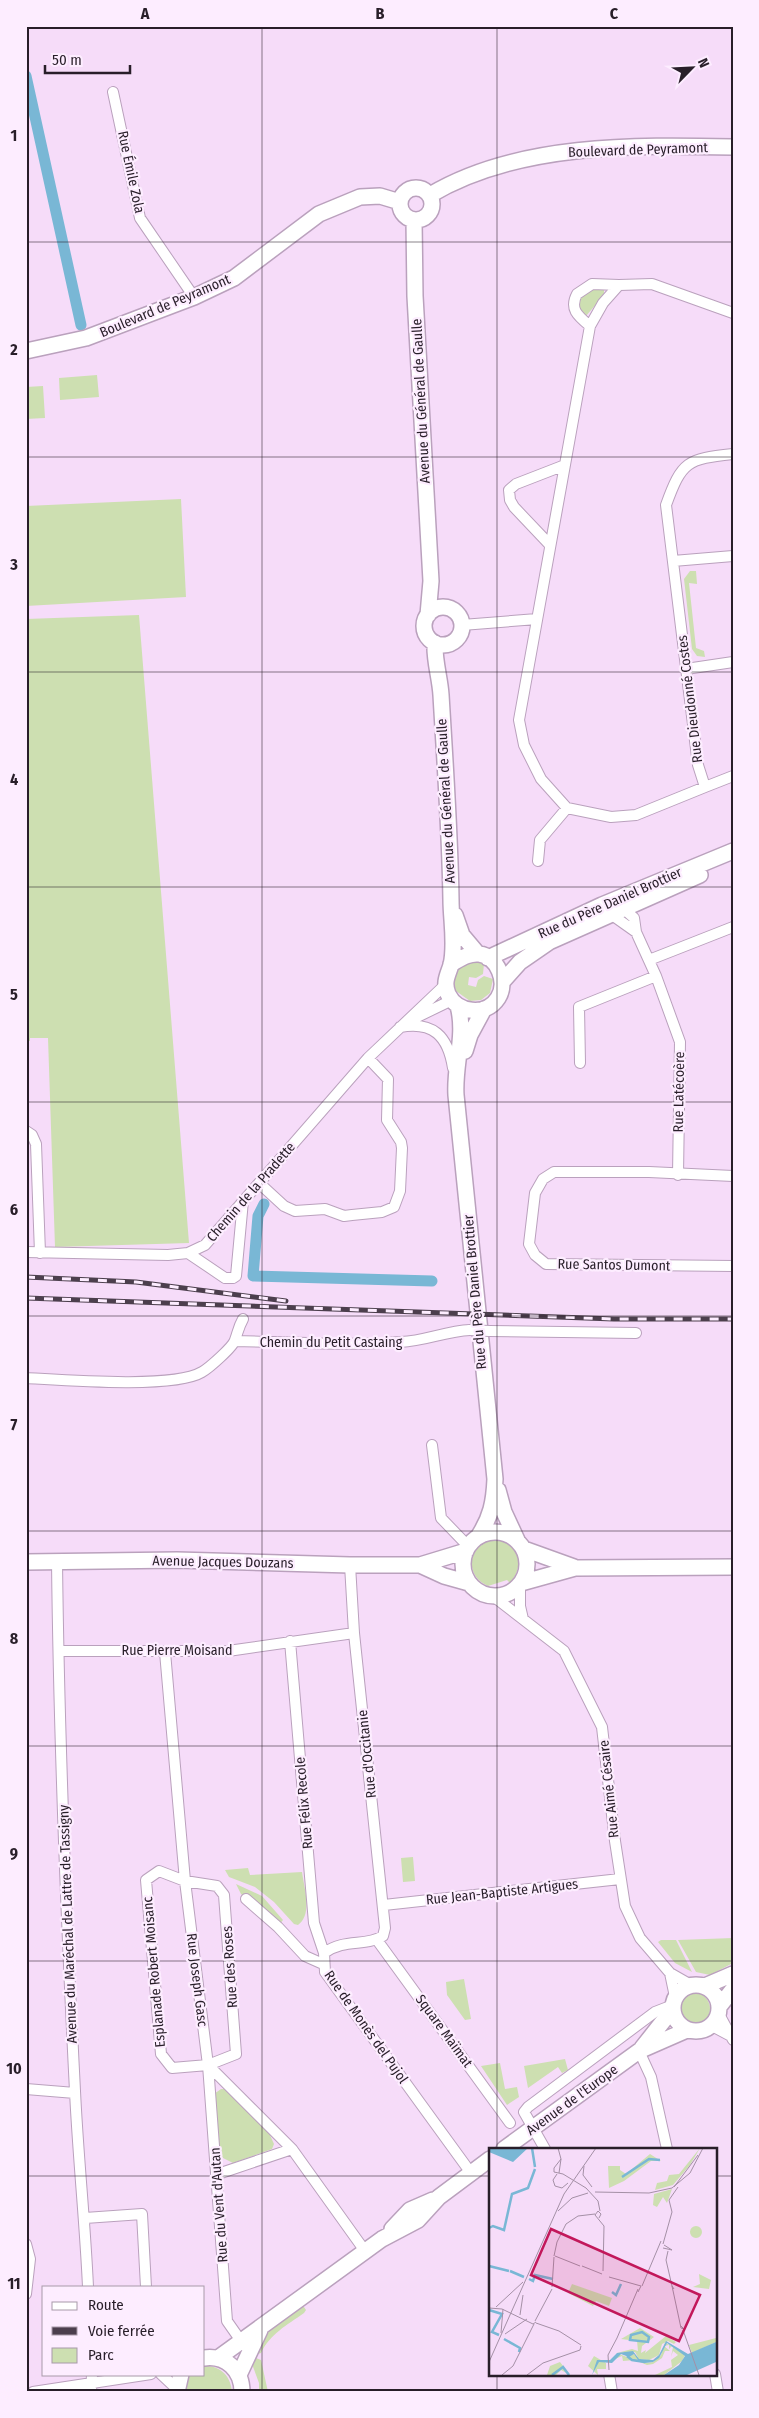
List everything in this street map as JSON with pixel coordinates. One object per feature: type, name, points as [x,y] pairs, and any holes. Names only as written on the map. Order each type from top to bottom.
[{"type":"street","name":"Rue Émile Zola","points":[[113,92],[140,218],[194,296]]},
{"type":"street","name":"Boulevard de Peyramont","points":[[430,195],[448,184],[483,171],[557,153],[615,148],[733,147]]},
{"type":"street","points":[[412,188],[422,188],[430,195],[432,210],[424,218],[414,220],[405,216],[400,202],[404,193],[412,188]]},
{"type":"street","name":"Boulevard de Peyramont","points":[[26,351],[86,338],[194,296],[234,278],[318,214],[360,197],[380,196],[400,202]]},
{"type":"street","name":"Avenue du Général de Gaulle","points":[[414,220],[415,296],[431,581],[428,615]]},
{"type":"street","points":[[590,326],[576,316],[573,308],[577,294],[592,284],[619,286],[652,284],[733,313]]},
{"type":"street","points":[[619,286],[603,304],[590,326],[519,720],[524,745],[541,779],[566,808],[611,818],[636,815],[733,776]]},
{"type":"street","name":"Rue Dieudonné Costes","points":[[704,787],[698,766],[666,505],[676,478],[684,467],[699,458],[733,454]]},
{"type":"street","points":[[550,545],[514,507],[510,500],[509,490],[516,484],[565,465]]},
{"type":"street","points":[[673,561],[733,556]]},
{"type":"street","name":"Avenue du Général de Gaulle","points":[[431,581],[439,598],[447,607]]},
{"type":"street","points":[[447,607],[457,612],[462,625],[462,632],[453,642],[446,644],[435,643],[426,633],[425,626],[428,615],[435,608],[447,607]]},
{"type":"street","points":[[462,625],[537,619]]},
{"type":"street","name":"Avenue du Général de Gaulle","points":[[440,680],[453,642]]},
{"type":"street","name":"Avenue du Général de Gaulle","points":[[435,643],[440,680],[451,892]]},
{"type":"street","points":[[686,669],[733,662]]},
{"type":"street","points":[[538,861],[540,840],[566,808]]},
{"type":"street","name":"Rue du Père Daniel Brottier","points":[[483,956],[622,910],[733,851]]},
{"type":"street","name":"Rue du Père Daniel Brottier","points":[[503,981],[535,950],[733,861]]},
{"type":"street","points":[[451,892],[458,924],[467,942],[498,967],[503,981],[498,998],[484,1009],[466,1010],[455,1003],[446,984],[451,964],[451,892]]},
{"type":"street","name":"Rue Latécoère","points":[[622,910],[636,932],[649,960],[680,1042],[678,1175]]},
{"type":"street","name":"Rue Latécoère","points":[[622,910],[636,932]]},
{"type":"street","points":[[649,960],[733,927]]},
{"type":"street","points":[[451,964],[465,956],[483,956]]},
{"type":"street","points":[[580,1063],[579,1007],[656,976]]},
{"type":"street","name":"Chemin de la Pradette","points":[[26,1252],[168,1256],[188,1253],[205,1245],[368,1058],[446,984]]},
{"type":"street","name":"Rue du Père Daniel Brottier","points":[[455,1003],[461,1016],[461,1033],[455,1080],[495,1479],[504,1512],[520,1544]]},
{"type":"street","name":"Chemin de la Pradette","points":[[400,1027],[429,1009],[455,1003]]},
{"type":"street","name":"Rue du Père Daniel Brottier","points":[[458,1104],[465,1052],[470,1035],[484,1009]]},
{"type":"street","points":[[400,1027],[423,1026],[438,1033],[450,1053],[455,1080]]},
{"type":"street","points":[[259,1183],[284,1206],[295,1211],[325,1210],[344,1216],[352,1216],[382,1212],[394,1207],[400,1191],[401,1142],[387,1120],[388,1079],[368,1058]]},
{"type":"street","points":[[26,1131],[32,1135],[36,1144],[40,1253]]},
{"type":"street","name":"Rue Santos Dumont","points":[[678,1175],[649,1172],[554,1172],[543,1179],[535,1193],[529,1244],[535,1255],[546,1264],[733,1266]]},
{"type":"street","points":[[678,1175],[733,1176]]},
{"type":"street","points":[[188,1253],[225,1278],[236,1276],[244,1201]]},
{"type":"street","points":[[26,1378],[173,1381],[202,1372],[235,1342],[236,1330],[243,1319]]},
{"type":"street","name":"Chemin du Petit Castaing","points":[[235,1342],[396,1343],[416,1341],[455,1331],[470,1330],[636,1333]]},
{"type":"street","points":[[432,1445],[441,1518],[471,1544]]},
{"type":"street","name":"Rue du Père Daniel Brottier","points":[[471,1544],[488,1521],[492,1512],[495,1479]]},
{"type":"street","points":[[471,1544],[498,1532],[520,1544],[575,1568]]},
{"type":"street","points":[[471,1544],[464,1570],[469,1583],[479,1592],[493,1596],[508,1593],[520,1584],[575,1568],[733,1567]]},
{"type":"street","name":"Avenue Jacques Douzans","points":[[26,1562],[177,1560],[420,1565],[453,1557],[471,1544]]},
{"type":"street","points":[[520,1544],[526,1555],[527,1570],[520,1584],[520,1606],[523,1619]]},
{"type":"street","name":"Avenue du Maréchal de Lattre de Tassigny","points":[[56,1561],[75,2093],[85,2218],[88,2286]]},
{"type":"street","name":"Rue d'Occitanie","points":[[350,1565],[354,1633],[384,1905],[385,1928],[383,1936],[377,1940]]},
{"type":"street","name":"Avenue Jacques Douzans","points":[[420,1565],[444,1576],[469,1583]]},
{"type":"street","name":"Rue Aimé Césaire","points":[[493,1596],[564,1651],[602,1727],[620,1879],[625,1906],[640,1938],[670,1973],[698,1986]]},
{"type":"street","name":"Rue Pierre Moisand","points":[[59,1651],[228,1651],[354,1633]]},
{"type":"street","name":"Rue Félix Recole","points":[[290,1642],[314,1923],[324,1953],[323,1964]]},
{"type":"street","name":"Rue Joseph Gasc","points":[[165,1652],[185,1881],[208,2065]]},
{"type":"street","name":"Esplanade Robert Moisanc","points":[[185,1881],[159,1871],[146,1880],[161,2054],[172,2068],[208,2065]]},
{"type":"street","name":"Rue Jean-Baptiste Artigues","points":[[384,1905],[620,1879]]},
{"type":"street","name":"Rue des Roses","points":[[185,1881],[216,1886],[224,1895],[236,2054],[208,2065]]},
{"type":"street","name":"Rue de Monès del Pujol","points":[[246,1899],[278,1927],[304,1956],[323,1964],[324,1972],[471,2173]]},
{"type":"street","points":[[324,1953],[335,1945],[377,1940]]},
{"type":"street","name":"Square Maïmat","points":[[377,1940],[510,2124]]},
{"type":"street","name":"Rue Aimé Césaire","points":[[670,1973],[674,2004]]},
{"type":"street","points":[[733,1974],[679,1992],[674,2004],[676,2022],[687,2030],[700,2032],[717,2016],[733,1989]]},
{"type":"street","points":[[698,1986],[715,1994],[717,2016],[731,2037]]},
{"type":"street","points":[[543,2148],[524,2112],[532,2104],[655,2012],[674,2004]]},
{"type":"street","name":"Avenue de l'Europe","points":[[639,2051],[674,2004]]},
{"type":"street","name":"Avenue de l'Europe","points":[[505,2148],[639,2051],[687,2030]]},
{"type":"street","points":[[639,2051],[653,2083],[667,2148]]},
{"type":"street","points":[[208,2065],[292,2149],[365,2251]]},
{"type":"street","name":"Rue du Vent d'Autan","points":[[208,2065],[228,2321],[241,2341]]},
{"type":"street","points":[[26,2089],[75,2093]]},
{"type":"street","points":[[218,2174],[292,2149]]},
{"type":"street","points":[[211,2358],[262,2327],[382,2239],[418,2220],[439,2197],[489,2160]]},
{"type":"street","points":[[85,2218],[142,2214],[146,2286]]},
{"type":"street","points":[[26,2244],[30,2259],[26,2294]]},
{"type":"street","points":[[239,2375],[262,2327]]},
{"type":"street","points":[[211,2358],[229,2363],[239,2375],[242,2392]]},
{"type":"street","points":[[33,2392],[139,2376]]},
{"type":"street","points":[[163,2376],[178,2385]]},
{"type":"street","points":[[608,2376],[612,2392]]},
{"type":"street","points":[[715,2376],[718,2392]]},
{"type":"green space","points":[[595,288],[604,289],[604,295],[586,316],[578,311],[580,297]]},
{"type":"green space","points":[[97,375],[99,397],[60,400],[59,378]]},
{"type":"green space","points":[[43,386],[45,418],[26,419],[26,387]]},
{"type":"green space","points":[[181,499],[186,597],[26,606],[26,506]]},
{"type":"green space","points":[[690,571],[696,571],[697,584],[689,583],[696,648],[704,651],[705,657],[697,656],[692,649],[684,579]]},
{"type":"green space","points":[[139,615],[189,1243],[55,1247],[48,1038],[30,1038],[30,1041],[26,1041],[26,619]]},
{"type":"green space","points":[[477,961],[484,964],[483,974],[476,978],[469,977],[468,985],[476,987],[478,980],[484,976],[493,979],[490,993],[481,1000],[470,1001],[456,991],[453,980],[461,965]]},
{"type":"green space","points":[[490,1540],[499,1540],[507,1543],[516,1554],[518,1568],[510,1583],[507,1580],[488,1586],[475,1576],[472,1569],[473,1555],[482,1544]]},
{"type":"green space","points":[[413,1857],[415,1881],[403,1882],[401,1858]]},
{"type":"green space","points":[[248,1868],[250,1875],[302,1872],[306,1893],[306,1908],[303,1920],[298,1925],[294,1924],[274,1902],[255,1887],[229,1877],[225,1870]]},
{"type":"green space","points":[[236,1884],[262,1896],[283,1920],[279,1925],[241,1894]]},
{"type":"green space","points":[[733,1938],[733,1963],[710,1975],[696,1972],[678,1940]]},
{"type":"green space","points":[[661,1940],[676,1940],[692,1972],[675,1963],[658,1942]]},
{"type":"green space","points":[[464,1979],[471,2019],[465,2020],[447,1995],[446,1982]]},
{"type":"green space","points":[[693,1992],[700,1993],[705,1997],[709,2002],[709,2016],[705,2021],[700,2025],[693,2026],[686,2025],[681,2021],[677,2016],[676,2009],[677,2002],[681,1997],[686,1993]]},
{"type":"green space","points":[[565,2059],[568,2070],[562,2073],[558,2067],[528,2088],[524,2066]]},
{"type":"green space","points":[[500,2063],[505,2089],[517,2087],[519,2097],[507,2105],[481,2066]]},
{"type":"green space","points":[[224,2089],[269,2133],[274,2144],[272,2149],[233,2163],[223,2158],[220,2152],[214,2099],[214,2094]]},
{"type":"green space","points":[[302,2304],[306,2310],[304,2313],[280,2330],[269,2340],[261,2353],[255,2355],[264,2333]]},
{"type":"green space","points":[[256,2358],[261,2360],[268,2392],[259,2392],[259,2383],[252,2364]]},
{"type":"green space","points":[[205,2366],[210,2366],[215,2367],[227,2376],[232,2392],[183,2392],[187,2376],[205,2376]]},
{"type":"waterway","points":[[26,76],[81,325]]},
{"type":"waterway","points":[[264,1204],[258,1216],[253,1276],[432,1281]]},
{"type":"railway","points":[[26,1277],[136,1282],[286,1301]]},
{"type":"railway","points":[[26,1298],[614,1319],[733,1319]]}]
